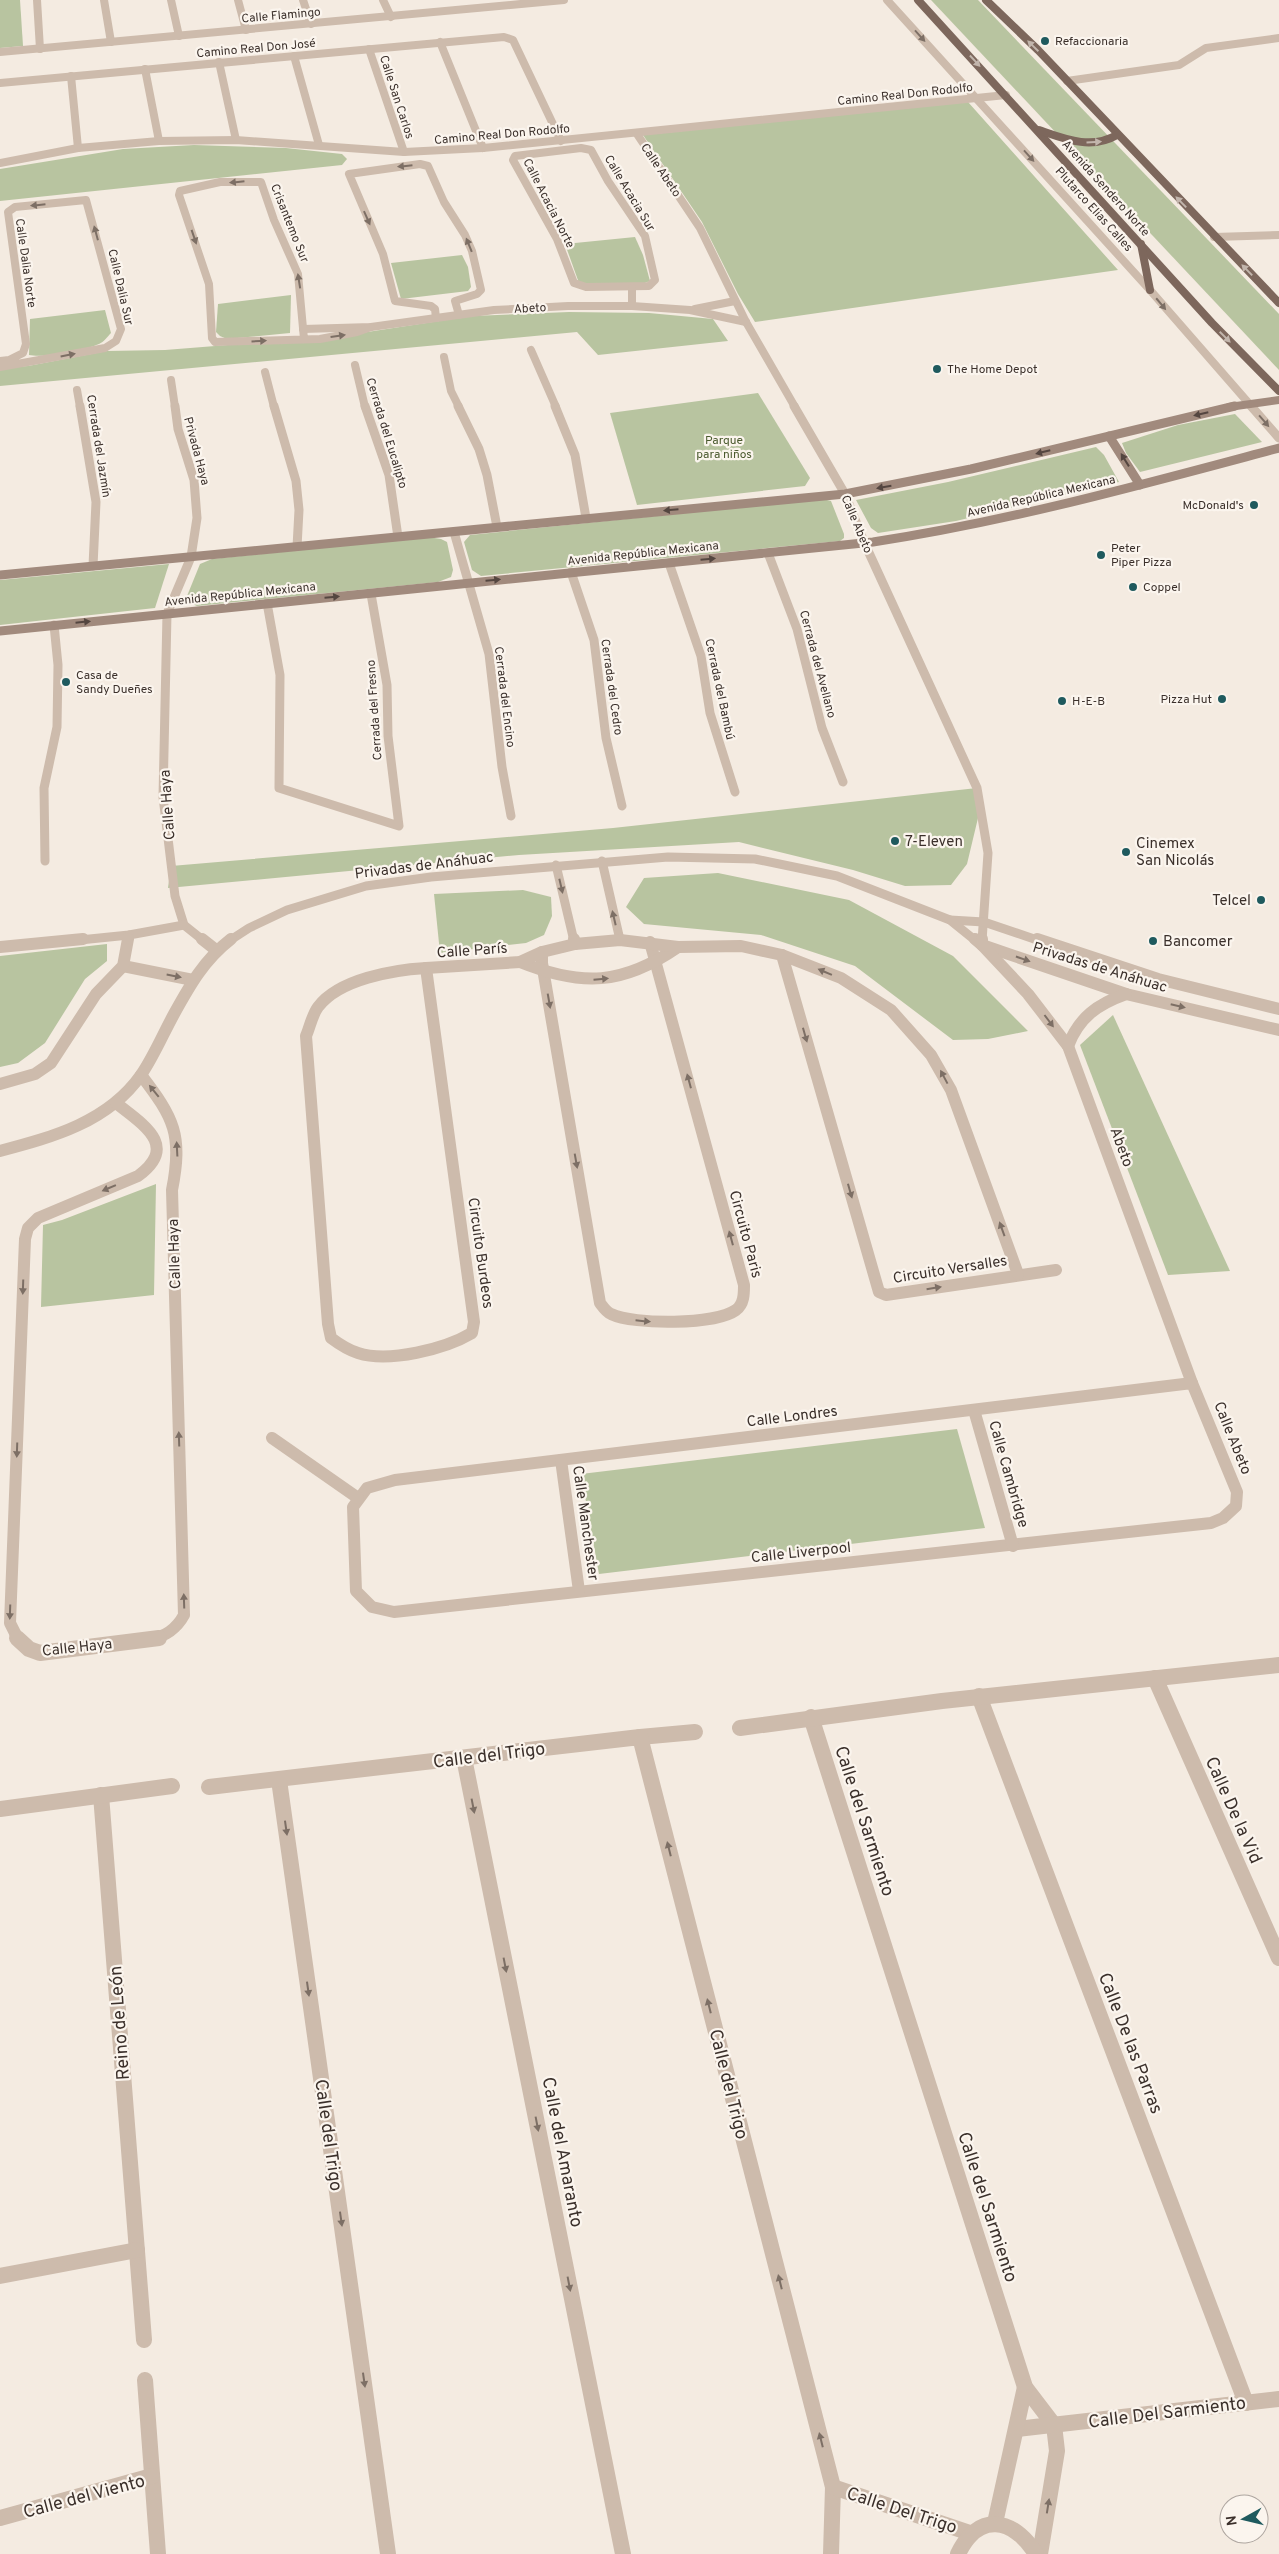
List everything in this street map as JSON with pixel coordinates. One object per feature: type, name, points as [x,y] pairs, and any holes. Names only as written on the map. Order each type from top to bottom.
[{"type":"main road","name":"Avenida Sendero Norte","points":[[918,0],[1212,323],[1279,391]]},
{"type":"main road","points":[[986,0],[1067,81],[1279,303]]},
{"type":"main road","points":[[1037,129],[1083,142],[1107,141],[1117,134]]},
{"type":"main road","points":[[1142,244],[1150,290]]},
{"type":"main road","points":[[0,575],[845,494],[935,477],[1248,403],[1279,400]]},
{"type":"main road","points":[[1109,436],[1140,485]]},
{"type":"main road","name":"Avenida República Mexicana","points":[[0,632],[267,603],[371,594],[468,582],[768,553],[963,528],[1140,485],[1279,448]]},
{"type":"street","points":[[37,0],[40,49]]},
{"type":"street","points":[[104,0],[111,42]]},
{"type":"street","points":[[171,0],[179,36]]},
{"type":"street","points":[[238,0],[246,30]]},
{"type":"street","points":[[303,0],[311,24]]},
{"type":"street","points":[[383,0],[391,17]]},
{"type":"street","points":[[455,0],[461,10]]},
{"type":"street","name":"Calle Flamingo","points":[[0,52],[564,0]]},
{"type":"street","name":"Plutarco Elias Calles","points":[[887,0],[1150,290],[1279,438]]},
{"type":"street","name":"Camino Real Don José","points":[[0,83],[498,37],[513,40],[561,141]]},
{"type":"street","points":[[1067,81],[1179,65],[1186,63],[1196,51],[1206,48],[1279,38]]},
{"type":"street","points":[[440,42],[483,148]]},
{"type":"street","name":"Calle San Carlos","points":[[370,49],[404,152]]},
{"type":"street","points":[[294,56],[319,145]]},
{"type":"street","points":[[219,62],[236,140]]},
{"type":"street","points":[[145,69],[159,141]]},
{"type":"street","points":[[70,76],[78,148]]},
{"type":"street","name":"Camino Real Don Rodolfo","points":[[0,164],[78,148],[159,141],[236,140],[404,152],[483,148],[637,134],[1006,95]]},
{"type":"street","name":"Calle Abeto","points":[[637,134],[700,228],[746,322],[845,494],[864,542],[977,788],[988,853],[982,945]]},
{"type":"street","name":"Calle Acacia Sur","points":[[544,152],[586,148],[593,151],[608,182],[645,236],[655,280],[652,285],[643,288],[632,288]]},
{"type":"street","name":"Calle Acacia Norte","points":[[544,152],[519,155],[513,160],[557,239],[574,283],[580,286],[608,288]]},
{"type":"street","points":[[436,318],[433,306],[420,303],[401,304],[395,301],[383,254],[348,176],[352,172],[420,164],[428,166],[444,202],[465,235],[472,251],[480,291],[460,298],[455,302],[458,315]]},
{"type":"street","name":"Crisantemo Sur","points":[[303,330],[298,274],[272,214],[262,184],[252,181],[187,188],[179,193],[209,284],[212,338],[215,342],[304,339]]},
{"type":"street","name":"Calle Dalia Sur","points":[[19,360],[105,348],[120,336],[121,329],[86,200]]},
{"type":"street","name":"Calle Dalia Norte","points":[[19,360],[26,344],[7,214],[9,210],[15,207],[86,200]]},
{"type":"street","points":[[1214,237],[1279,235]]},
{"type":"street","points":[[611,306],[608,288],[632,288],[632,306]]},
{"type":"street","name":"Abeto","points":[[690,310],[735,301]]},
{"type":"street","name":"Abeto","points":[[372,327],[528,307],[632,306],[690,310],[746,322]]},
{"type":"street","points":[[372,327],[348,335],[304,339],[303,330],[372,327]]},
{"type":"street","points":[[531,350],[572,446],[580,477],[586,518]]},
{"type":"street","points":[[444,357],[451,391],[479,449],[487,475],[497,526]]},
{"type":"street","points":[[0,361],[19,360]]},
{"type":"street","points":[[0,367],[19,360]]},
{"type":"street","name":"Cerrada del Eucalipto","points":[[355,365],[362,400],[389,475],[398,537]]},
{"type":"street","points":[[265,372],[279,427],[296,481],[298,510],[297,547]]},
{"type":"street","name":"Privada Haya","points":[[167,614],[191,557],[197,518],[194,480],[174,412],[171,380]]},
{"type":"street","name":"Cerrada del Jazmín","points":[[77,390],[96,502],[94,566]]},
{"type":"street","name":"Cerrada del Encino","points":[[454,532],[489,654],[502,767],[511,816]]},
{"type":"street","name":"Cerrada del Avellano","points":[[768,553],[797,629],[822,728],[844,782]]},
{"type":"street","name":"Cerrada del Bambú","points":[[670,563],[701,656],[710,713],[735,792]]},
{"type":"street","name":"Cerrada del Cedro","points":[[571,572],[594,640],[606,738],[622,806]]},
{"type":"street","name":"Cerrada del Fresno","points":[[267,603],[281,682],[278,744],[279,788],[399,826],[388,736],[387,685],[371,594]]},
{"type":"street","name":"Calle Haya","points":[[167,614],[163,797],[175,896],[184,925]]},
{"type":"street","points":[[45,861],[44,788],[57,727],[58,664],[54,625]]},
{"type":"street","name":"Privadas de Anáhuac","points":[[0,1151],[58,1134],[86,1123],[116,1103],[141,1075],[192,980],[216,950],[290,908],[337,892],[431,877],[556,865],[668,857],[727,857],[755,859],[837,876],[950,920],[982,945],[1126,994],[1279,1030]]},
{"type":"street","points":[[602,861],[620,940]]},
{"type":"street","points":[[556,865],[575,944]]},
{"type":"street","name":"Privadas de Anáhuac","points":[[950,920],[984,922],[1158,979],[1279,1009]]},
{"type":"street","points":[[0,947],[129,935],[184,925],[216,950]]},
{"type":"street","points":[[0,1084],[35,1074],[51,1064],[96,994],[123,966],[129,935]]},
{"type":"street","points":[[520,962],[542,952],[575,944],[620,940],[650,942],[678,948],[720,945],[741,946],[782,955]]},
{"type":"street","name":"Circuito Paris","points":[[542,952],[600,1303],[610,1314],[638,1321],[650,1322],[716,1317],[729,1314],[737,1309],[743,1301],[744,1285],[650,942]]},
{"type":"street","name":"Abeto","points":[[982,945],[1028,994],[1068,1046],[1192,1383]]},
{"type":"street","points":[[520,962],[544,973],[582,980],[614,978],[637,973],[657,964],[678,948]]},
{"type":"street","name":"Circuito Versalles","points":[[782,955],[841,978],[862,990],[891,1010],[931,1055],[951,1090],[1018,1274],[886,1295],[879,1292],[782,955]]},
{"type":"street","name":"Calle París","points":[[426,968],[520,962]]},
{"type":"street","points":[[123,966],[192,980]]},
{"type":"street","name":"Circuito Burdeos","points":[[426,968],[474,1322],[472,1333],[462,1341],[416,1351],[367,1356],[352,1352],[331,1338],[328,1324],[306,1036],[317,1008],[326,998],[345,987],[377,973],[426,968]]},
{"type":"street","points":[[1068,1046],[1077,1025],[1086,1016],[1104,1002],[1126,994]]},
{"type":"street","name":"Calle Haya","points":[[116,1103],[152,1132],[157,1142],[157,1154],[152,1166],[138,1176],[38,1218],[28,1228],[25,1239],[10,1623],[16,1638],[30,1651],[40,1653],[160,1638],[178,1626],[184,1615],[172,1190],[177,1169],[178,1147],[175,1127],[167,1108],[141,1075]]},
{"type":"street","points":[[1018,1274],[1056,1270]]},
{"type":"street","name":"Calle Abeto","points":[[1192,1383],[1237,1492],[1236,1506],[1232,1511],[1211,1523]]},
{"type":"street","name":"Calle Londres","points":[[358,1498],[367,1488],[394,1480],[1192,1383]]},
{"type":"street","name":"Calle Cambridge","points":[[974,1410],[1013,1546]]},
{"type":"street","points":[[272,1438],[358,1498]]},
{"type":"street","name":"Calle Manchester","points":[[561,1460],[579,1590]]},
{"type":"street","name":"Calle Liverpool","points":[[358,1498],[353,1508],[356,1591],[361,1599],[373,1609],[394,1612],[579,1590],[1013,1546],[1211,1523]]},
{"type":"street","points":[[740,1728],[979,1696],[1279,1665]]},
{"type":"street","name":"Calle De la Vid","points":[[1154,1678],[1279,1958]]},
{"type":"street","name":"Calle De las Parras","points":[[979,1696],[1246,2403]]},
{"type":"street","name":"Calle del Sarmiento","points":[[811,1717],[1025,2387]]},
{"type":"street","points":[[640,1737],[695,1732]]},
{"type":"street","name":"Calle del Trigo","points":[[388,2554],[279,1780],[640,1737],[833,2487],[833,2553]]},
{"type":"street","name":"Calle del Amaranto","points":[[464,1758],[623,2554]]},
{"type":"street","points":[[209,1787],[279,1780]]},
{"type":"street","points":[[0,1808],[172,1786]]},
{"type":"street","name":"Reino de León","points":[[101,1795],[144,2340]]},
{"type":"street","points":[[0,2276],[136,2250]]},
{"type":"street","points":[[145,2380],[152,2476]]},
{"type":"street","points":[[1025,2387],[1054,2425],[1057,2451],[1040,2554]]},
{"type":"street","points":[[995,2524],[1025,2387]]},
{"type":"street","name":"Calle Del Sarmiento","points":[[1017,2429],[1279,2399]]},
{"type":"street","name":"Calle del Viento","points":[[0,2518],[152,2476],[158,2554]]},
{"type":"street","name":"Calle Del Trigo","points":[[833,2487],[970,2533]]},
{"type":"street","points":[[958,2554],[961,2544],[970,2533],[982,2526],[995,2524],[1009,2526],[1021,2534],[1032,2546],[1036,2554]]},
{"type":"green space","points":[[0,0],[20,0],[23,46],[0,48]]},
{"type":"green space","points":[[931,0],[978,0],[1279,314],[1279,370]]},
{"type":"green space","points":[[968,102],[1118,270],[755,322],[738,294],[702,222],[643,135]]},
{"type":"green space","points":[[194,145],[286,148],[342,154],[347,159],[342,165],[0,201],[0,169],[123,149]]},
{"type":"green space","points":[[635,237],[643,255],[650,281],[642,284],[579,283],[565,244]]},
{"type":"green space","points":[[462,255],[468,267],[471,287],[468,291],[401,299],[391,263]]},
{"type":"green space","points":[[291,295],[290,333],[227,339],[216,332],[218,304]]},
{"type":"green space","points":[[105,310],[111,333],[101,343],[92,347],[64,353],[44,356],[29,355],[30,319]]},
{"type":"green space","points":[[569,312],[649,313],[713,319],[728,341],[598,355],[577,332],[0,386],[0,368],[28,366],[107,351],[165,350],[341,336],[472,316]]},
{"type":"green space","name":"Parque para niños","points":[[758,393],[810,478],[805,486],[637,505],[610,413]]},
{"type":"green space","points":[[1235,414],[1262,442],[1140,472],[1126,453],[1122,443],[1178,425]]},
{"type":"green space","points":[[1096,447],[1104,455],[1119,482],[956,521],[878,533],[871,528],[856,500],[948,482]]},
{"type":"green space","points":[[823,499],[831,501],[844,534],[844,538],[840,541],[481,576],[472,570],[464,542],[470,535]]},
{"type":"green space","points":[[428,537],[447,542],[453,570],[451,577],[438,582],[197,606],[185,601],[200,564],[212,559]]},
{"type":"green space","points":[[169,564],[155,608],[0,625],[0,580]]},
{"type":"green space","points":[[977,788],[978,818],[967,864],[951,885],[905,886],[853,870],[739,842],[519,855],[168,888],[171,866],[613,828]]},
{"type":"green space","points":[[718,873],[849,900],[953,956],[1028,1031],[988,1039],[953,1040],[855,966],[761,935],[644,924],[626,907],[644,878]]},
{"type":"green space","points":[[523,890],[551,897],[552,916],[544,935],[526,943],[440,953],[434,894]]},
{"type":"green space","points":[[107,944],[107,961],[85,979],[45,1043],[18,1063],[0,1067],[0,956]]},
{"type":"green space","points":[[1113,1015],[1230,1271],[1168,1275],[1080,1045]]},
{"type":"green space","points":[[156,1184],[154,1295],[41,1307],[43,1225],[62,1220]]},
{"type":"green space","points":[[957,1429],[985,1528],[599,1574],[581,1474]]},
{"type":"place","name":"Refaccionaria","points":[[1045,41]]},
{"type":"place","name":"The Home Depot","points":[[937,369]]},
{"type":"place","name":"McDonald's","points":[[1254,505]]},
{"type":"place","name":"Peter Piper Pizza","points":[[1101,555]]},
{"type":"place","name":"Coppel","points":[[1133,587]]},
{"type":"place","name":"Casa de Sandy Dueñes","points":[[66,682]]},
{"type":"place","name":"Pizza Hut","points":[[1222,699]]},
{"type":"place","name":"H-E-B","points":[[1062,701]]},
{"type":"place","name":"7-Eleven","points":[[895,841]]},
{"type":"place","name":"Cinemex San Nicolás","points":[[1126,852]]},
{"type":"place","name":"Telcel","points":[[1261,900]]},
{"type":"place","name":"Bancomer","points":[[1153,941]]}]
